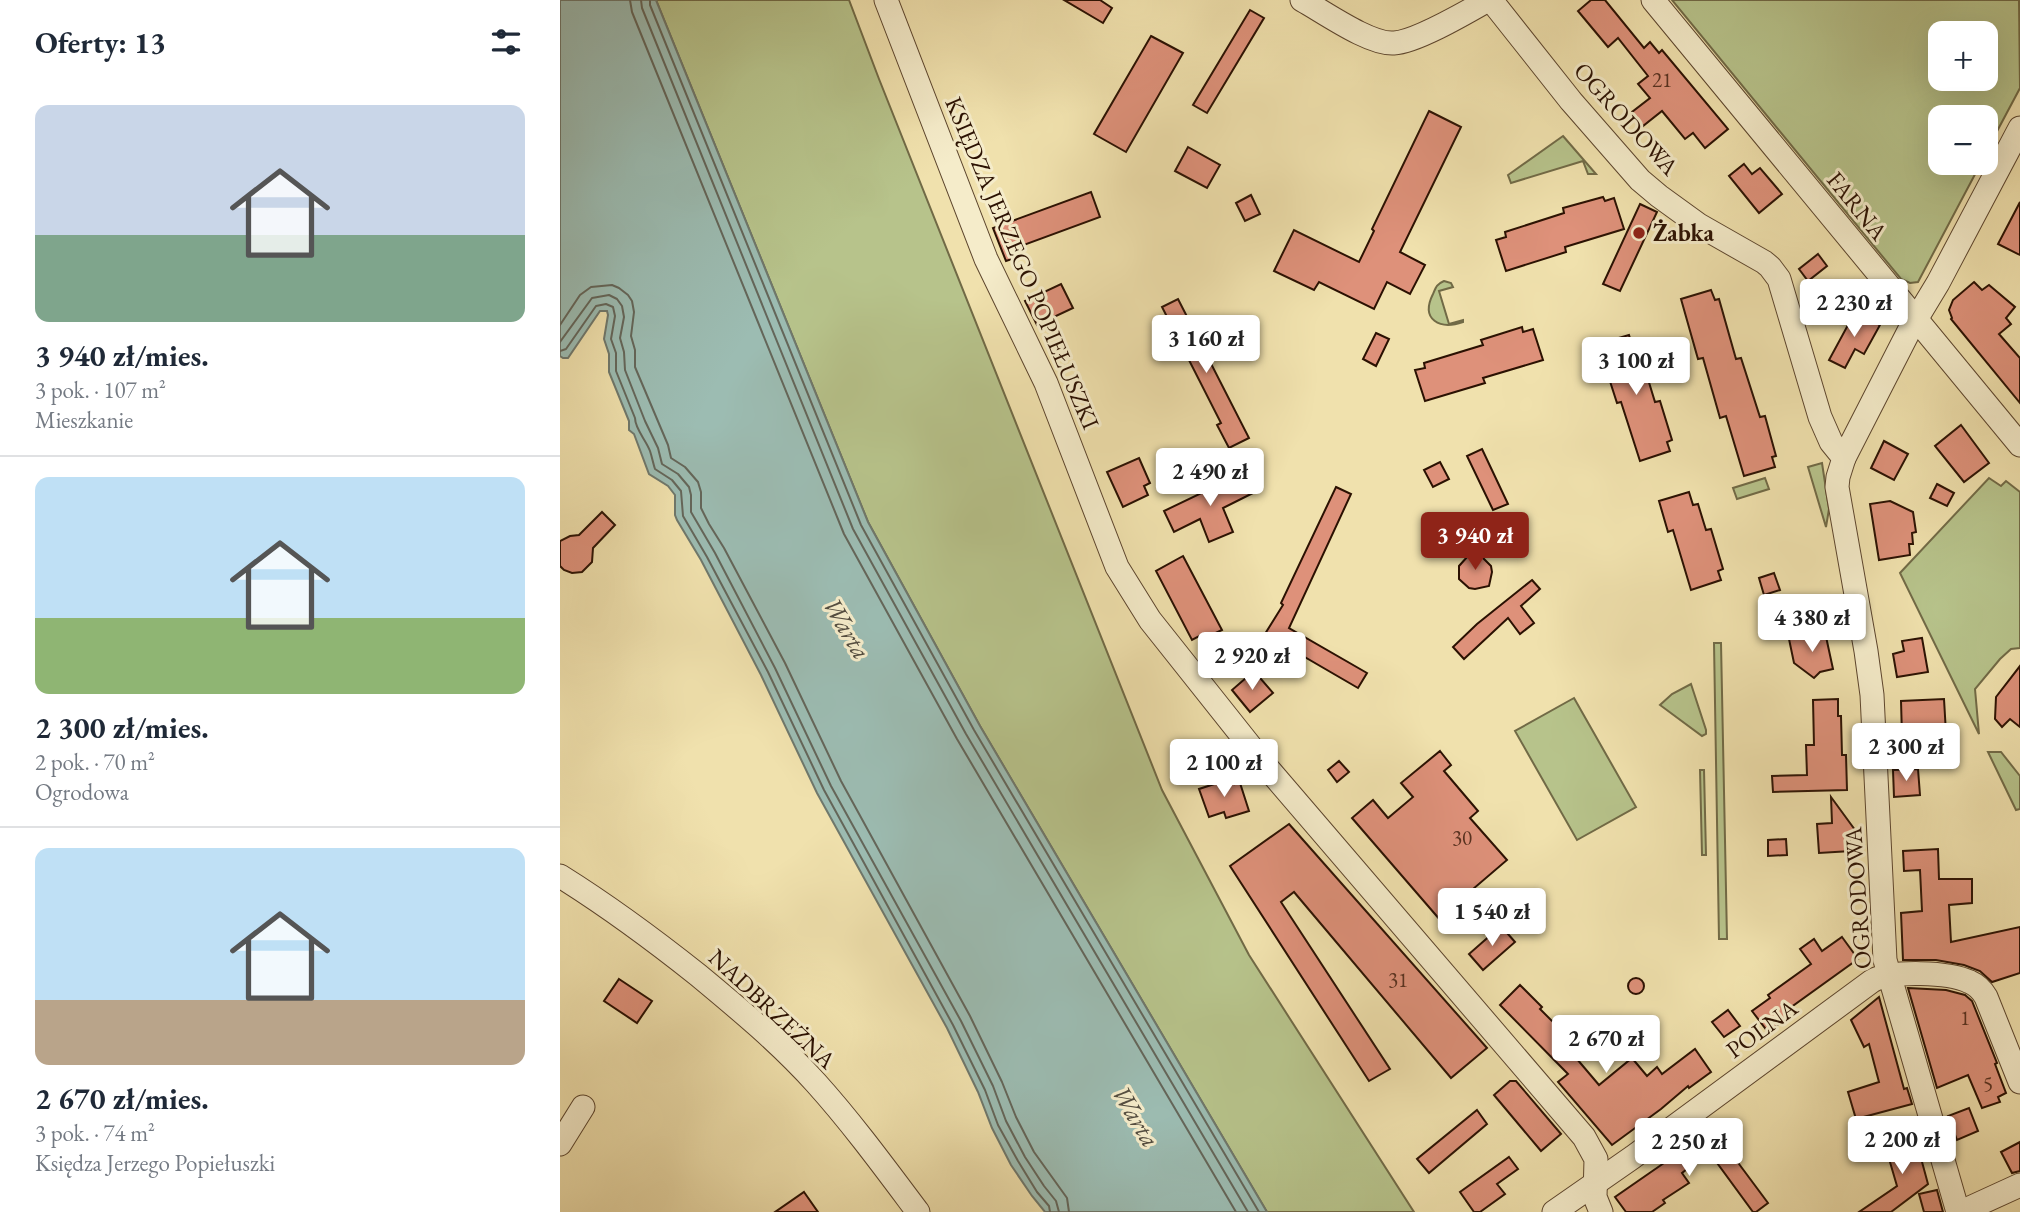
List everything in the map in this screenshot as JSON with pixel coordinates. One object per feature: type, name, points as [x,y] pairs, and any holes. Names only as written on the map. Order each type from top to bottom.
[{"type":"street","name":"KSIĘDZA JERZEGO POPIEŁUSZKI","points":[[886,0],[986,260],[1046,383],[1117,567],[1150,620],[1270,771],[1584,1137],[1596,1159],[1596,1203],[1601,1212]]},
{"type":"street","points":[[1302,0],[1366,36],[1394,43],[1411,38],[1489,0]]},
{"type":"street","name":"OGRODOWA","points":[[1489,0],[1640,180],[1699,225],[1764,262],[1775,273],[1781,287],[1820,417],[1831,442],[1844,458],[1837,487],[1872,695],[1885,954],[1959,1212]]},
{"type":"street","name":"FARNA","points":[[1653,0],[2020,445]]},
{"type":"street","points":[[1844,458],[2020,128]]},
{"type":"street","name":"NADBRZEŻNA","points":[[560,876],[666,950],[755,1022],[827,1096],[918,1212]]},
{"type":"street","name":"POLNA","points":[[1554,1212],[1872,981],[1889,975],[1955,977],[1971,982],[1983,991],[2020,1082]]},
{"type":"street","points":[[560,1144],[583,1107]]},
{"type":"street","points":[[1959,1212],[2020,1185]]},
{"type":"green space","points":[[656,0],[849,0],[1162,790],[1249,955],[1414,1212],[1267,1212],[980,726],[868,522]]},
{"type":"green space","points":[[1672,0],[2019,0],[2020,88],[1998,129],[1998,105],[1928,105],[1928,175],[1975,175],[1918,282],[1910,283],[1901,279]]},
{"type":"green space","points":[[1563,136],[1596,174],[1588,174],[1583,161],[1511,183],[1508,175]]},
{"type":"green space","points":[[1444,281],[1451,283],[1453,287],[1439,291],[1449,324],[1463,322],[1447,325],[1440,324],[1431,316],[1430,303],[1437,286]]},
{"type":"green space","points":[[1822,463],[1829,509],[1826,527],[1808,467]]},
{"type":"green space","points":[[1765,478],[1769,489],[1737,499],[1733,488]]},
{"type":"green space","points":[[1989,478],[2001,486],[2006,481],[2020,492],[2020,648],[2011,649],[2000,659],[1975,689],[1979,734],[1900,573]]},
{"type":"green space","points":[[1714,643],[1721,643],[1727,939],[1719,939]]},
{"type":"green space","points":[[1691,684],[1706,730],[1706,734],[1702,736],[1660,705],[1672,694]]},
{"type":"green space","points":[[1574,698],[1636,807],[1577,840],[1515,731]]},
{"type":"green space","points":[[1988,752],[2001,752],[2020,776],[2020,809],[2016,810]]},
{"type":"green space","points":[[1700,770],[1704,770],[1706,855],[1702,855]]},
{"type":"water","name":"Warta","points":[[560,0],[656,0],[868,522],[980,726],[1267,1212],[1045,1212],[1011,1165],[947,1028],[817,793],[761,675],[677,520],[675,495],[668,486],[649,474],[634,434],[629,430],[629,421],[609,372],[609,354],[604,339],[607,311],[600,311],[568,358],[560,356]]},
{"type":"building","points":[[1064,0],[1100,0],[1112,8],[1103,23]]},
{"type":"building","points":[[1591,0],[1605,0],[1644,48],[1650,42],[1659,53],[1662,50],[1728,129],[1705,148],[1693,133],[1685,139],[1662,111],[1643,126],[1632,112],[1650,98],[1638,84],[1648,76],[1618,38],[1608,47],[1578,11]]},
{"type":"building","points":[[1250,10],[1264,18],[1207,113],[1193,105]]},
{"type":"building","points":[[1151,36],[1183,53],[1126,152],[1094,134]]},
{"type":"building","points":[[1429,111],[1461,127],[1400,252],[1425,265],[1410,294],[1387,282],[1374,309],[1319,282],[1314,290],[1274,271],[1294,230],[1359,262]]},
{"type":"building","points":[[1188,147],[1220,165],[1207,188],[1175,171]]},
{"type":"building","points":[[1744,164],[1752,174],[1760,168],[1782,194],[1759,213],[1729,176]]},
{"type":"building","points":[[1091,192],[1100,217],[1018,247],[1021,256],[1006,261],[993,228]]},
{"type":"building","points":[[1251,195],[1260,214],[1245,221],[1236,203]]},
{"type":"building","points":[[1603,197],[1605,201],[1614,198],[1624,229],[1565,247],[1566,252],[1506,271],[1496,240],[1506,237],[1505,232],[1564,213],[1563,208]]},
{"type":"building","points":[[2020,202],[2020,255],[1998,244]]},
{"type":"building","points":[[1640,204],[1657,212],[1620,291],[1603,284]]},
{"type":"building","points":[[1818,254],[1827,266],[1808,281],[1799,269]]},
{"type":"building","points":[[1974,282],[1982,290],[1989,285],[2015,307],[2006,318],[2011,324],[1999,334],[2020,358],[2020,403],[1951,319],[1949,310],[1953,300]]},
{"type":"building","points":[[1061,284],[1073,308],[1037,325],[1025,301]]},
{"type":"building","points":[[1711,290],[1715,300],[1719,299],[1736,359],[1741,358],[1760,417],[1765,416],[1776,456],[1772,457],[1775,467],[1744,476],[1726,416],[1720,418],[1703,358],[1698,359],[1681,299]]},
{"type":"building","points":[[1178,299],[1249,438],[1229,448],[1217,425],[1221,423],[1162,307]]},
{"type":"building","points":[[1855,312],[1880,325],[1864,354],[1855,349],[1845,368],[1829,360]]},
{"type":"building","points":[[1522,327],[1523,332],[1533,329],[1543,360],[1483,378],[1485,383],[1425,401],[1415,370],[1425,368],[1424,363],[1483,345],[1481,340]]},
{"type":"building","points":[[1376,333],[1389,339],[1376,366],[1363,359]]},
{"type":"building","points":[[1629,335],[1632,345],[1637,343],[1655,402],[1660,401],[1672,440],[1667,442],[1670,451],[1640,461],[1598,344]]},
{"type":"building","points":[[1961,425],[1989,463],[1964,482],[1935,446]]},
{"type":"building","points":[[1884,441],[1908,454],[1894,480],[1871,468]]},
{"type":"building","points":[[1482,449],[1508,504],[1493,510],[1467,456]]},
{"type":"building","points":[[1139,458],[1150,483],[1144,486],[1148,495],[1123,507],[1107,472]]},
{"type":"building","points":[[1440,462],[1449,479],[1433,487],[1424,470]]},
{"type":"building","points":[[1243,473],[1253,493],[1223,508],[1233,532],[1209,542],[1200,519],[1174,532],[1164,511]]},
{"type":"building","points":[[1937,484],[1954,493],[1947,506],[1930,498]]},
{"type":"building","points":[[1336,487],[1351,494],[1289,628],[1367,673],[1358,688],[1265,634],[1283,605],[1281,603]]},
{"type":"building","points":[[1689,492],[1693,505],[1698,504],[1706,530],[1711,529],[1723,569],[1718,571],[1721,580],[1691,590],[1673,530],[1668,532],[1659,501]]},
{"type":"building","points":[[1890,501],[1913,512],[1916,532],[1912,533],[1913,544],[1909,544],[1910,555],[1879,560],[1870,504]]},
{"type":"building","points":[[602,512],[615,525],[593,548],[592,562],[582,572],[564,570],[560,566],[560,541],[579,535]]},
{"type":"building","points":[[1183,556],[1222,630],[1205,638],[1203,634],[1192,640],[1156,571]]},
{"type":"building","points":[[1468,556],[1481,556],[1491,566],[1489,586],[1469,588],[1459,579],[1459,566]]},
{"type":"building","points":[[1774,573],[1780,590],[1764,595],[1759,578]]},
{"type":"building","points":[[1532,580],[1540,589],[1521,606],[1534,623],[1520,634],[1508,618],[1464,659],[1453,647]]},
{"type":"building","points":[[1825,632],[1833,669],[1820,672],[1814,678],[1794,663],[1789,639]]},
{"type":"building","points":[[1922,638],[1928,672],[1897,677],[1893,654],[1904,651],[1902,641]]},
{"type":"building","points":[[2020,666],[2020,727],[2010,719],[2002,727],[1995,719],[1996,697]]},
{"type":"building","points":[[1254,671],[1273,693],[1250,712],[1232,690]]},
{"type":"building","points":[[1838,699],[1842,755],[1846,755],[1847,790],[1773,792],[1772,776],[1807,775],[1806,745],[1814,745],[1813,700]]},
{"type":"building","points":[[1944,699],[1946,733],[1902,736],[1901,701]]},
{"type":"building","points":[[1440,751],[1451,765],[1444,771],[1478,811],[1470,818],[1507,860],[1459,901],[1461,903],[1441,921],[1352,818],[1373,800],[1388,818],[1413,797],[1401,783]]},
{"type":"building","points":[[1339,761],[1349,772],[1337,782],[1328,770]]},
{"type":"building","points":[[1918,769],[1920,795],[1894,797],[1893,770]]},
{"type":"building","points":[[1233,778],[1235,784],[1240,783],[1249,811],[1226,818],[1224,812],[1209,817],[1199,789]]},
{"type":"building","points":[[1831,797],[1858,834],[1850,840],[1851,851],[1819,853],[1817,824],[1832,823]]},
{"type":"building","points":[[1289,824],[1487,1048],[1451,1078],[1294,892],[1281,902],[1390,1069],[1369,1081],[1230,866]]},
{"type":"building","points":[[1786,839],[1787,855],[1768,856],[1768,840]]},
{"type":"building","points":[[1938,849],[1939,879],[1972,879],[1972,903],[1949,905],[1951,942],[2020,927],[2020,973],[1992,982],[1980,971],[1964,965],[1936,960],[1903,960],[1901,913],[1922,911],[1920,870],[1904,871],[1903,851]]},
{"type":"building","points":[[1501,926],[1515,942],[1483,970],[1469,954]]},
{"type":"building","points":[[1842,937],[1858,959],[1790,1008],[1794,1013],[1768,1032],[1752,1011],[1770,998],[1768,995],[1811,964],[1800,949],[1814,939],[1822,951]]},
{"type":"building","points":[[1633,978],[1639,978],[1644,986],[1642,992],[1633,994],[1628,989],[1628,983]]},
{"type":"building","points":[[619,979],[652,1001],[637,1023],[604,1001]]},
{"type":"building","points":[[1520,985],[1577,1046],[1571,1052],[1599,1085],[1632,1058],[1647,1076],[1657,1067],[1662,1074],[1695,1049],[1711,1072],[1689,1088],[1688,1086],[1612,1145],[1558,1082],[1568,1074],[1500,1005]]},
{"type":"building","points":[[1908,988],[1946,990],[1965,995],[1972,1001],[2006,1093],[1998,1097],[2000,1102],[1982,1108],[1968,1075],[1937,1088]]},
{"type":"building","points":[[1879,997],[1904,1089],[1907,1088],[1912,1104],[1856,1119],[1848,1092],[1879,1082],[1869,1044],[1864,1047],[1851,1020]]},
{"type":"building","points":[[1728,1010],[1740,1026],[1724,1037],[1712,1022]]},
{"type":"building","points":[[1510,1081],[1516,1081],[1561,1134],[1541,1151],[1494,1095]]},
{"type":"building","points":[[1969,1108],[1978,1131],[1957,1140],[1948,1116]]},
{"type":"building","points":[[1477,1110],[1487,1124],[1429,1173],[1417,1159]]},
{"type":"building","points":[[1713,1129],[1768,1203],[1753,1212],[1709,1152],[1682,1173],[1689,1183],[1663,1200],[1665,1203],[1652,1212],[1626,1212],[1615,1197]]},
{"type":"building","points":[[1915,1136],[1928,1184],[1891,1212],[1859,1212],[1897,1186],[1885,1145]]},
{"type":"building","points":[[2020,1142],[2020,1171],[2012,1173],[2001,1152]]},
{"type":"building","points":[[1509,1157],[1518,1169],[1497,1184],[1505,1194],[1480,1212],[1474,1212],[1460,1192]]},
{"type":"building","points":[[1937,1190],[1943,1212],[1924,1212],[1919,1194]]},
{"type":"building","points":[[804,1192],[818,1212],[775,1212]]},
{"type":"place","name":"Żabka","points":[[1639,233]]}]
